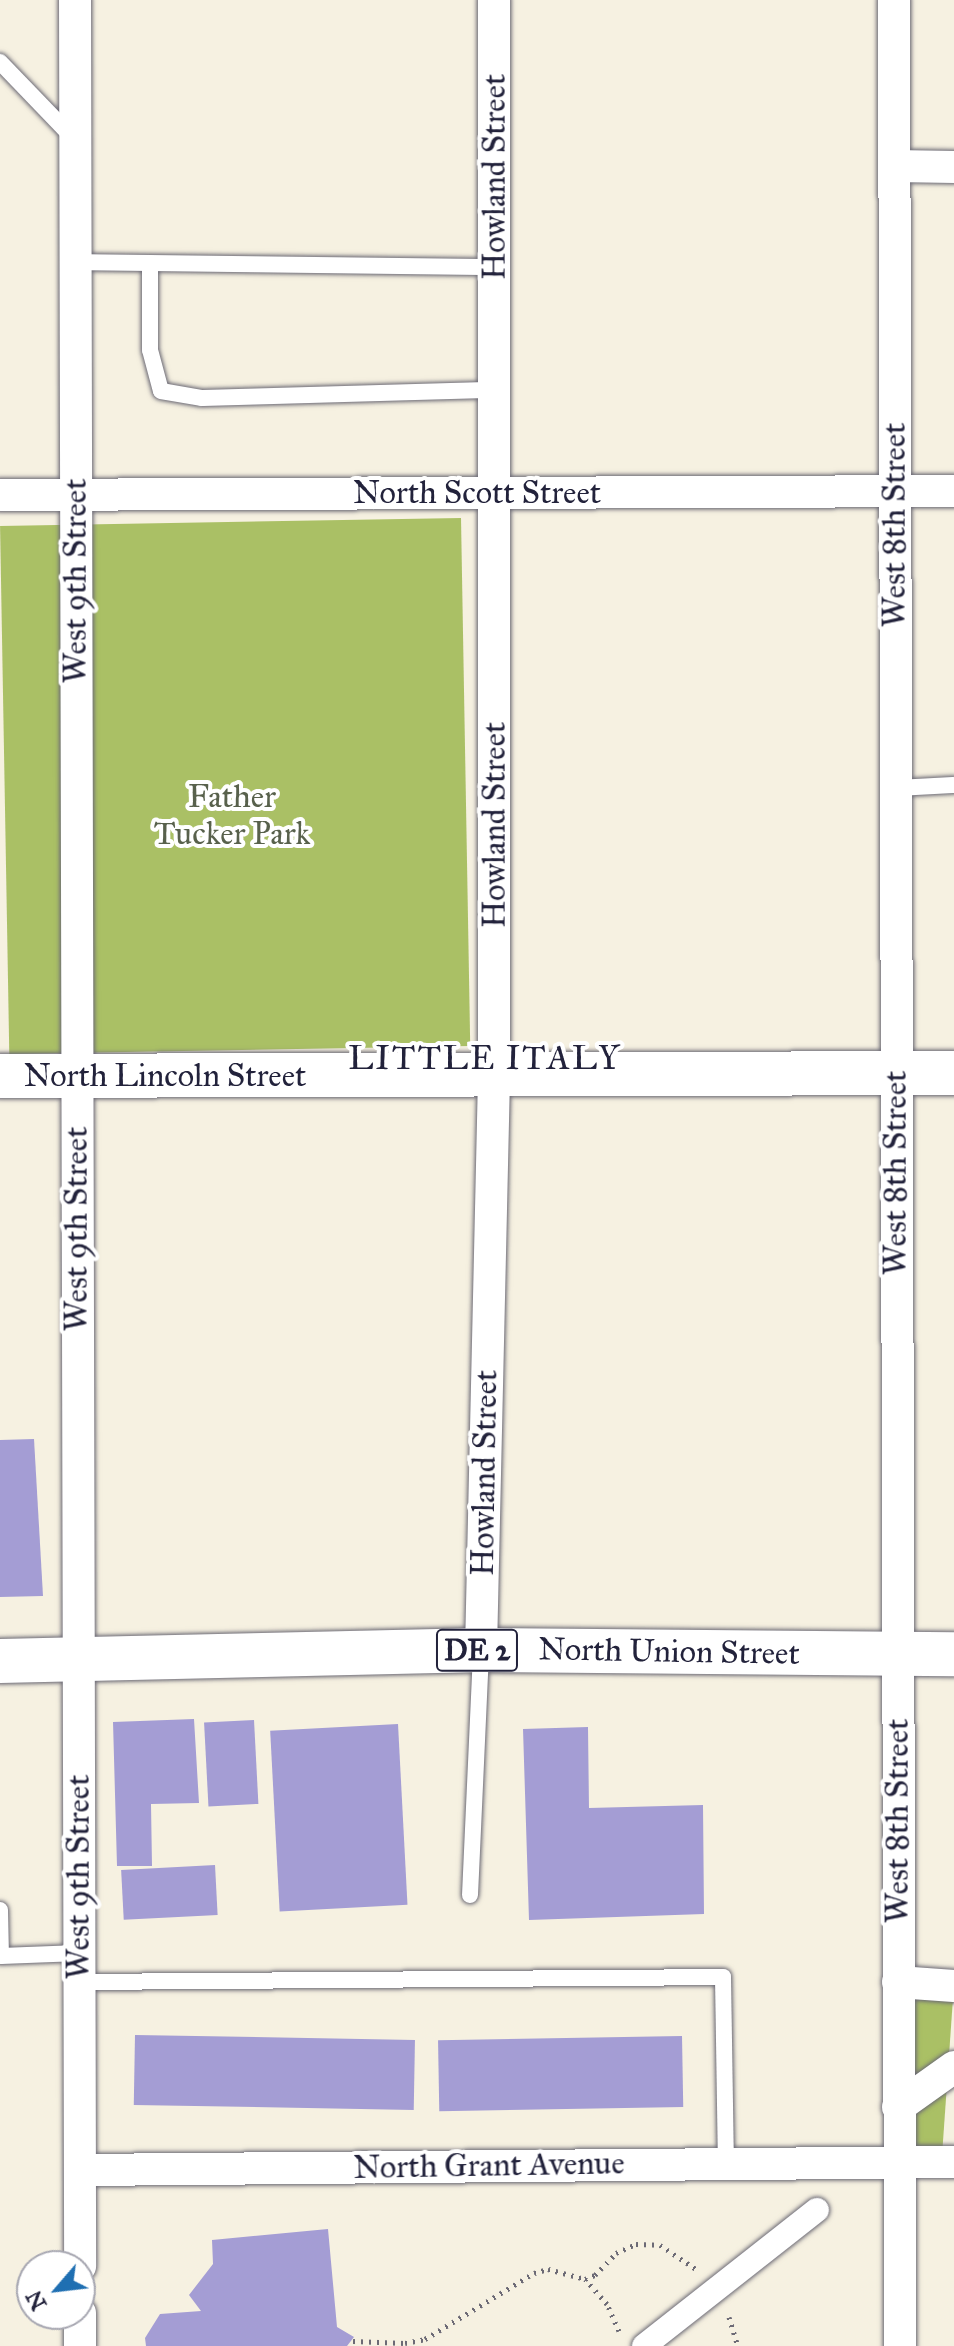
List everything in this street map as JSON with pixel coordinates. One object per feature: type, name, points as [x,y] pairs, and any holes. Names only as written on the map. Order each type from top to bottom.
[{"type":"main road","name":"North Lincoln Street","points":[[0,1076],[494,1077],[954,1073]]},
{"type":"main road","name":"North Union Street","points":[[0,1661],[481,1650],[954,1654]]},
{"type":"street","name":"West 9th Street","points":[[75,0],[80,2250]]},
{"type":"street","name":"Howland Street","points":[[481,1650],[494,1077],[494,0]]},
{"type":"street","name":"West 8th Street","points":[[894,0],[900,2346]]},
{"type":"street","points":[[895,166],[954,167]]},
{"type":"street","name":"North Scott Street","points":[[0,495],[954,491]]},
{"type":"street","points":[[898,1982],[954,1986]]},
{"type":"street","points":[[898,2107],[954,2067]]},
{"type":"street","name":"North Grant Avenue","points":[[80,2170],[954,2162]]},
{"type":"street","points":[[644,2346],[817,2210]]},
{"type":"lane","points":[[0,62],[75,140]]},
{"type":"lane","points":[[75,262],[495,267]]},
{"type":"lane","points":[[150,263],[150,350],[161,391],[202,398],[496,390]]},
{"type":"lane","points":[[896,788],[954,785]]},
{"type":"lane","points":[[470,1895],[481,1650]]},
{"type":"lane","points":[[0,1910],[0,1956],[79,1968],[723,1977],[726,2164]]},
{"type":"path","points":[[585,2279],[595,2275],[616,2253],[636,2244],[660,2245],[688,2262],[715,2291],[733,2325],[738,2346]]},
{"type":"path","points":[[353,2341],[405,2343],[425,2339],[534,2273],[548,2269],[585,2279],[607,2304],[622,2335]]},
{"type":"green space","name":"Father Tucker Park","points":[[461,518],[470,1046],[9,1054],[0,526]]},
{"type":"green space","points":[[898,1982],[954,1986],[941,2166],[885,2163]]},
{"type":"building","points":[[34,1439],[43,1596],[0,1597],[0,1440]]},
{"type":"building","points":[[194,1719],[199,1803],[151,1804],[152,1866],[117,1866],[113,1722]]},
{"type":"building","points":[[254,1720],[258,1804],[208,1807],[204,1723]]},
{"type":"building","points":[[398,1724],[407,1905],[280,1911],[270,1731]]},
{"type":"building","points":[[588,1727],[589,1808],[703,1805],[704,1914],[529,1920],[523,1729]]},
{"type":"building","points":[[215,1865],[218,1915],[124,1920],[121,1870]]},
{"type":"building","points":[[135,2035],[415,2040],[414,2110],[134,2105]]},
{"type":"building","points":[[682,2036],[683,2107],[439,2111],[438,2040]]},
{"type":"building","points":[[328,2229],[337,2327],[354,2337],[347,2346],[146,2346],[145,2338],[160,2314],[201,2311],[189,2295],[213,2264],[212,2240]]},
{"type":"district","name":"LITTLE ITALY","points":[[485,1058]]}]
